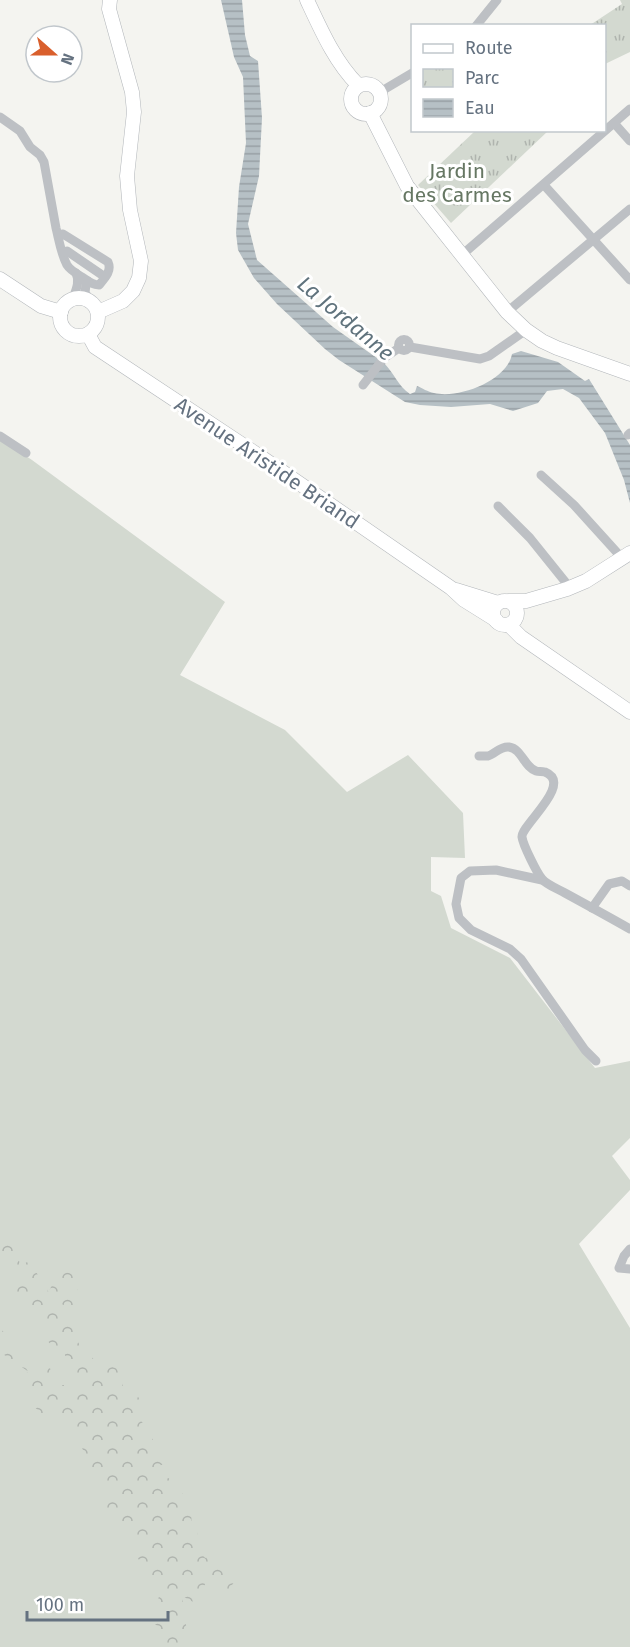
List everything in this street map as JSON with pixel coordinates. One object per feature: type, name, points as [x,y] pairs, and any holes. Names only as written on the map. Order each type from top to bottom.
[{"type":"main road","points":[[95,307],[123,301],[133,291],[139,278],[141,261],[130,210],[127,176],[134,112],[132,92],[109,9],[110,0]]},
{"type":"main road","points":[[307,0],[341,65],[358,85]]},
{"type":"main road","points":[[368,83],[380,92],[381,103],[370,113],[358,112],[352,105],[352,92],[358,85],[368,83]]},
{"type":"main road","points":[[370,113],[407,186],[507,312],[542,341],[630,374]]},
{"type":"main road","points":[[0,279],[41,306],[61,312]]},
{"type":"main road","points":[[80,297],[95,307],[99,318],[97,325],[88,334],[76,336],[65,329],[61,312],[63,306],[73,298],[80,297]]},
{"type":"main road","name":"Avenue Aristide Briand","points":[[88,334],[95,347],[264,459],[452,588],[464,600],[502,623],[630,712]]},
{"type":"main road","points":[[567,589],[564,595],[541,601],[524,610],[516,621],[502,623],[493,614],[493,610],[504,602],[524,610],[563,600],[583,591],[624,561]]},
{"type":"main road","name":"Avenue Aristide Briand","points":[[452,588],[504,602],[526,601],[567,589],[624,561]]},
{"type":"main road","points":[[583,591],[592,577]]},
{"type":"street","points":[[478,24],[496,0]]},
{"type":"street","points":[[380,92],[411,74]]},
{"type":"street","points":[[606,130],[630,109]]},
{"type":"street","points":[[0,117],[20,131],[30,147],[40,155],[44,162],[58,235],[67,266],[88,281],[99,285],[110,266],[108,262],[63,234],[58,235]]},
{"type":"street","points":[[614,123],[630,141]]},
{"type":"street","points":[[463,254],[604,132]]},
{"type":"street","points":[[544,184],[630,280]]},
{"type":"street","points":[[507,312],[630,208]]},
{"type":"street","points":[[64,256],[67,251],[105,277]]},
{"type":"street","points":[[73,298],[78,286],[76,273]]},
{"type":"street","points":[[88,281],[85,293],[95,307]]},
{"type":"street","points":[[363,385],[384,357],[399,348],[405,351],[410,347],[480,358],[489,356],[526,330]]},
{"type":"street","points":[[0,436],[26,453]]},
{"type":"street","points":[[542,475],[574,505],[624,561]]},
{"type":"street","points":[[498,506],[530,538],[567,584],[567,589]]},
{"type":"street","points":[[479,756],[490,756],[502,748],[509,747],[518,752],[530,768],[550,776],[553,783],[550,795],[540,811],[525,827],[522,835],[524,845],[542,880]]},
{"type":"street","points":[[596,1061],[585,1050],[521,959],[510,949],[471,930],[459,918],[456,904],[461,878],[470,871],[496,870],[542,880],[630,929]]},
{"type":"street","points":[[592,908],[609,884],[622,881],[630,886]]},
{"type":"street","points":[[630,1249],[619,1268],[630,1269]]},
{"type":"green space","points":[[620,0],[630,0],[630,52],[606,64],[606,24],[592,24],[622,4]]},
{"type":"green space","name":"Jardin des Carmes","points":[[474,132],[547,132],[451,223],[418,185]]},
{"type":"green space","points":[[0,439],[225,602],[180,675],[285,730],[347,792],[408,755],[463,813],[465,858],[431,857],[431,891],[441,896],[451,928],[510,958],[595,1068],[630,1061],[630,1138],[612,1156],[630,1180],[630,1190],[579,1244],[630,1328],[630,1647],[0,1647]]},
{"type":"green space","points":[[8,1223],[15,1227],[10,1230],[11,1237],[16,1239],[23,1248],[21,1257],[16,1257],[21,1264],[28,1262],[46,1285],[48,1293],[54,1281],[64,1287],[70,1282],[61,1277],[65,1272],[74,1274],[79,1285],[75,1296],[80,1297],[84,1310],[77,1308],[76,1313],[62,1304],[66,1318],[72,1318],[79,1328],[76,1338],[81,1348],[90,1351],[96,1361],[117,1368],[123,1386],[136,1393],[142,1404],[138,1404],[135,1415],[146,1427],[160,1452],[166,1451],[171,1465],[161,1465],[158,1473],[178,1483],[180,1492],[187,1499],[191,1512],[191,1526],[197,1531],[198,1545],[205,1558],[212,1555],[220,1560],[227,1565],[233,1576],[235,1581],[229,1589],[218,1589],[206,1582],[202,1591],[204,1601],[197,1604],[182,1596],[187,1632],[200,1647],[166,1647],[167,1643],[157,1637],[161,1628],[153,1623],[152,1608],[159,1597],[154,1578],[145,1574],[147,1563],[131,1556],[138,1548],[135,1537],[121,1539],[117,1529],[107,1528],[99,1509],[107,1486],[95,1473],[82,1448],[89,1442],[76,1437],[75,1426],[57,1417],[47,1418],[31,1404],[24,1386],[17,1383],[19,1376],[29,1372],[0,1352],[1,1329],[10,1340],[9,1345],[16,1345],[34,1364],[51,1369],[58,1385],[64,1385],[66,1390],[81,1392],[80,1383],[87,1384],[65,1366],[65,1353],[54,1349],[47,1340],[50,1333],[37,1323],[30,1311],[32,1304],[14,1290],[20,1279],[0,1261],[0,1225]]},
{"type":"water","points":[[221,0],[242,0],[245,35],[250,56],[258,61],[262,118],[259,176],[248,224],[257,260],[333,327],[384,363],[410,394],[415,392],[417,386],[444,394],[480,386],[501,372],[508,364],[512,354],[521,351],[558,362],[585,381],[589,379],[630,445],[630,503],[624,480],[605,433],[579,398],[563,389],[547,391],[538,403],[513,411],[490,404],[451,407],[405,402],[325,349],[277,304],[254,278],[238,250],[236,233],[239,187],[246,143],[243,77],[234,57]]},
{"type":"water label","name":"La Jordanne","points":[[346,318]]}]
